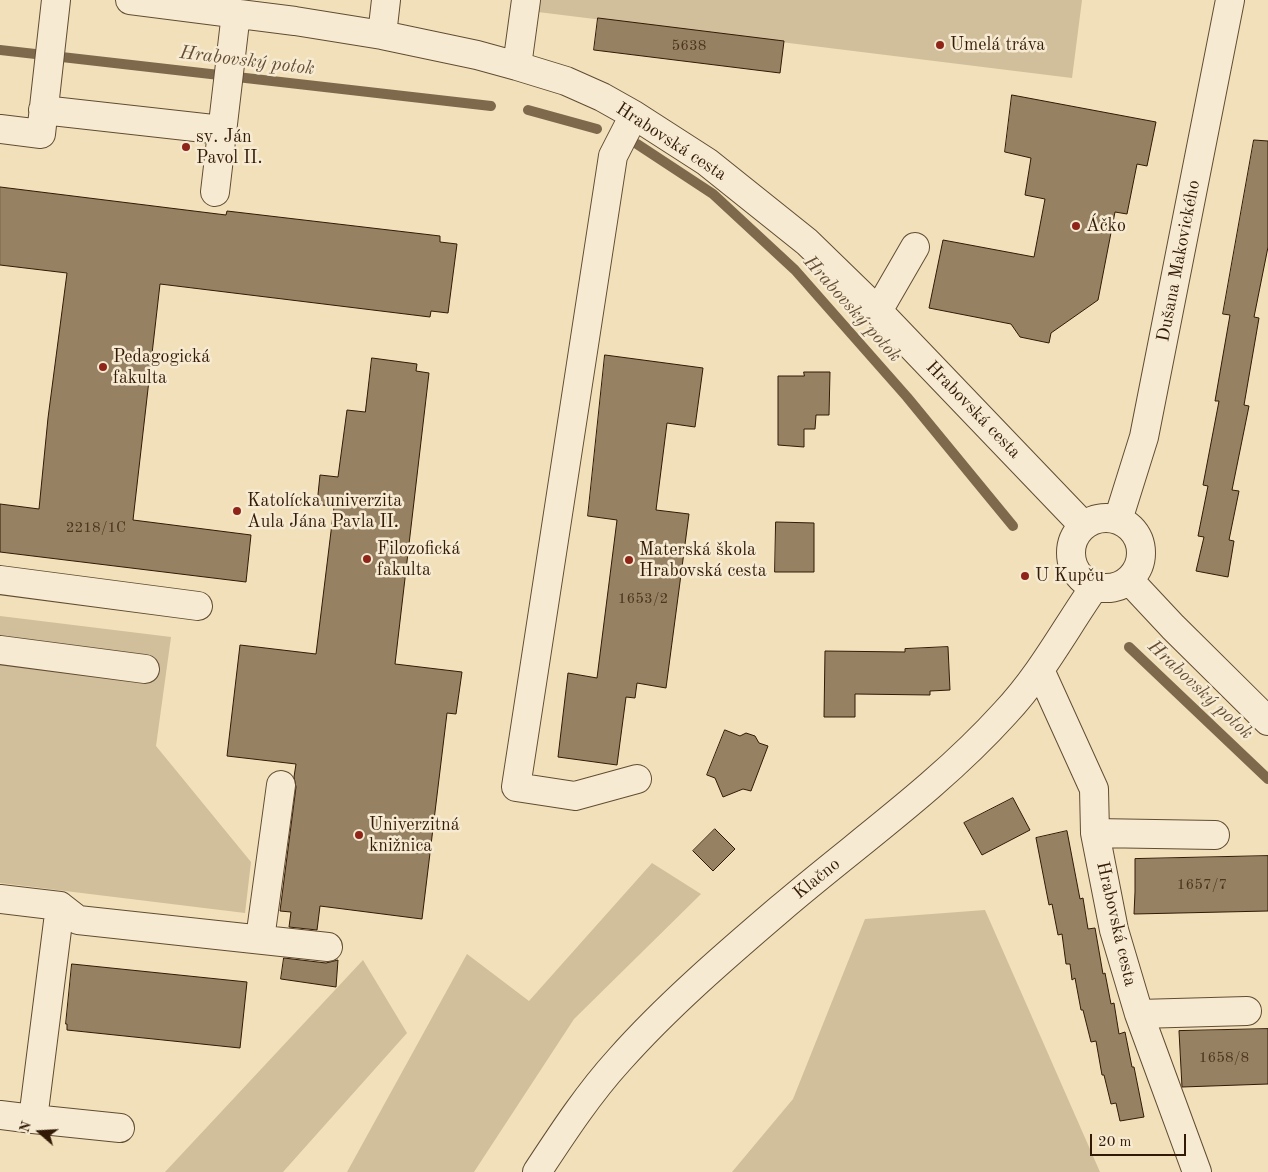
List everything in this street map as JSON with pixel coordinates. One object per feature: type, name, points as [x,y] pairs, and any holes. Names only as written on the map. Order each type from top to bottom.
[{"type":"street","points":[[0,128],[41,134],[56,0]]},
{"type":"street","name":"Hrabovská cesta","points":[[130,0],[236,13],[382,35],[477,55],[517,66],[566,81],[602,97],[634,115],[707,162],[807,242],[878,311],[1084,526]]},
{"type":"street","points":[[382,35],[386,0]]},
{"type":"street","points":[[517,66],[526,0]]},
{"type":"street","name":"Dušana Makovického","points":[[1118,520],[1144,437],[1230,0]]},
{"type":"street","points":[[215,192],[236,13]]},
{"type":"street","points":[[43,110],[222,130]]},
{"type":"street","points":[[634,115],[613,156],[516,787],[575,796],[637,779]]},
{"type":"street","points":[[878,311],[915,247]]},
{"type":"street","points":[[1107,518],[1118,520],[1129,526],[1137,535],[1141,547],[1141,559],[1137,571],[1129,580],[1118,586],[1106,588],[1095,586],[1084,580],[1076,571],[1072,559],[1072,547],[1076,535],[1084,526],[1095,520],[1107,518]]},
{"type":"street","points":[[0,580],[198,606]]},
{"type":"street","points":[[1129,580],[1173,627],[1268,721]]},
{"type":"street","name":"Klačno","points":[[537,1172],[566,1128],[618,1061],[667,1010],[779,910],[915,800],[966,754],[1007,712],[1040,670],[1095,586]]},
{"type":"street","points":[[0,650],[145,669]]},
{"type":"street","name":"Hrabovská cesta","points":[[1040,670],[1094,789],[1095,834],[1114,930],[1139,1014],[1197,1172]]},
{"type":"street","points":[[260,939],[281,785]]},
{"type":"street","name":"Hrabovská cesta","points":[[1095,834],[1214,835]]},
{"type":"street","points":[[0,899],[60,906],[78,920],[328,947]]},
{"type":"street","points":[[33,1119],[60,906]]},
{"type":"street","points":[[1139,1014],[1247,1011]]},
{"type":"street","points":[[0,1115],[120,1128]]},
{"type":"shaded area","name":"Umelá tráva","points":[[540,0],[1082,0],[1072,78],[538,12]]},
{"type":"shaded area","points":[[0,616],[171,637],[156,746],[251,862],[245,913],[0,883]]},
{"type":"shaded area","points":[[652,863],[701,894],[574,1019],[474,1172],[347,1172],[467,954],[529,1001]]},
{"type":"shaded area","points":[[985,910],[1100,1172],[732,1172],[793,1099],[865,919]]},
{"type":"shaded area","points":[[363,960],[407,1033],[283,1172],[165,1172]]},
{"type":"building","points":[[598,18],[784,41],[780,73],[594,50]]},
{"type":"building","name":"Áčko","points":[[1012,95],[1156,122],[1147,166],[1137,164],[1127,214],[1115,212],[1098,300],[1051,333],[1049,343],[1020,337],[1011,324],[929,308],[943,240],[1034,257],[1045,199],[1025,195],[1031,158],[1005,152]]},
{"type":"building","points":[[1254,140],[1268,141],[1268,247],[1254,317],[1259,318],[1244,405],[1249,406],[1232,490],[1239,491],[1229,540],[1234,541],[1228,577],[1196,571],[1204,537],[1198,536],[1208,486],[1203,485],[1219,401],[1215,401],[1230,315],[1223,314]]},
{"type":"building","name":"Pedagogická fakulta","points":[[0,187],[226,215],[227,211],[440,236],[440,242],[457,244],[448,313],[431,311],[430,317],[160,284],[133,520],[251,535],[246,582],[0,552],[0,504],[39,509],[48,418],[67,273],[0,265]]},
{"type":"building","points":[[605,355],[703,368],[695,427],[667,423],[656,510],[689,514],[666,688],[637,683],[635,698],[626,697],[617,765],[558,757],[568,673],[597,678],[617,520],[588,516]]},
{"type":"building","name":"Univerzitná knižnica","points":[[372,358],[417,364],[416,371],[429,373],[395,664],[462,672],[456,714],[447,713],[422,919],[320,906],[317,930],[289,927],[291,912],[280,911],[296,787],[294,777],[296,764],[227,756],[240,645],[316,654],[334,507],[317,504],[320,475],[338,477],[347,410],[365,412]]},
{"type":"building","points":[[804,372],[830,372],[829,415],[816,415],[815,429],[804,429],[804,447],[778,445],[778,376],[804,376]]},
{"type":"building","points":[[776,522],[814,523],[814,572],[775,572]]},
{"type":"building","points":[[948,647],[950,690],[930,691],[930,695],[855,694],[855,717],[824,717],[825,651],[905,652],[905,649]]},
{"type":"building","points":[[725,730],[740,736],[746,733],[755,736],[759,743],[768,746],[751,791],[743,789],[723,797],[715,778],[707,775]]},
{"type":"building","points":[[1013,798],[1030,830],[982,855],[964,823]]},
{"type":"building","points":[[715,829],[735,849],[713,871],[693,851]]},
{"type":"building","points":[[1067,831],[1080,899],[1083,898],[1088,929],[1095,928],[1103,974],[1105,973],[1111,1004],[1114,1003],[1119,1034],[1125,1032],[1144,1117],[1120,1121],[1116,1103],[1111,1104],[1104,1075],[1102,1075],[1096,1041],[1091,1042],[1083,1010],[1081,1010],[1075,978],[1072,980],[1070,964],[1066,964],[1062,934],[1058,935],[1052,904],[1049,905],[1036,838]]},
{"type":"building","points":[[1268,856],[1268,911],[1134,914],[1135,859]]},
{"type":"building","points":[[284,958],[326,963],[338,960],[336,987],[281,979]]},
{"type":"building","points":[[72,964],[247,982],[240,1048],[67,1030]]},
{"type":"building","points":[[1268,1029],[1268,1084],[1182,1087],[1179,1031]]},
{"type":"waterway","name":"Hrabovský potok","points":[[0,50],[491,106]]},
{"type":"waterway","name":"Hrabovský potok","points":[[528,110],[597,129]]},
{"type":"waterway","name":"Hrabovský potok","points":[[637,144],[713,194],[795,270],[907,397],[1013,526]]},
{"type":"waterway","name":"Hrabovský potok","points":[[1129,647],[1268,779]]},
{"type":"place","name":"Umelá tráva","points":[[940,45]]},
{"type":"place","name":"sv. Ján Pavol II.","points":[[186,147]]},
{"type":"place","name":"Áčko","points":[[1076,226]]},
{"type":"place","name":"Pedagogická fakulta","points":[[103,367]]},
{"type":"place","name":"Katolícka univerzita Aula Jána Pavla II.","points":[[237,511]]},
{"type":"place","name":"Filozofická fakulta","points":[[367,559]]},
{"type":"place","name":"Materská škola Hrabovská cesta","points":[[629,560]]},
{"type":"place","name":"U Kupču","points":[[1025,576]]},
{"type":"place","name":"Univerzitná knižnica","points":[[359,835]]}]
